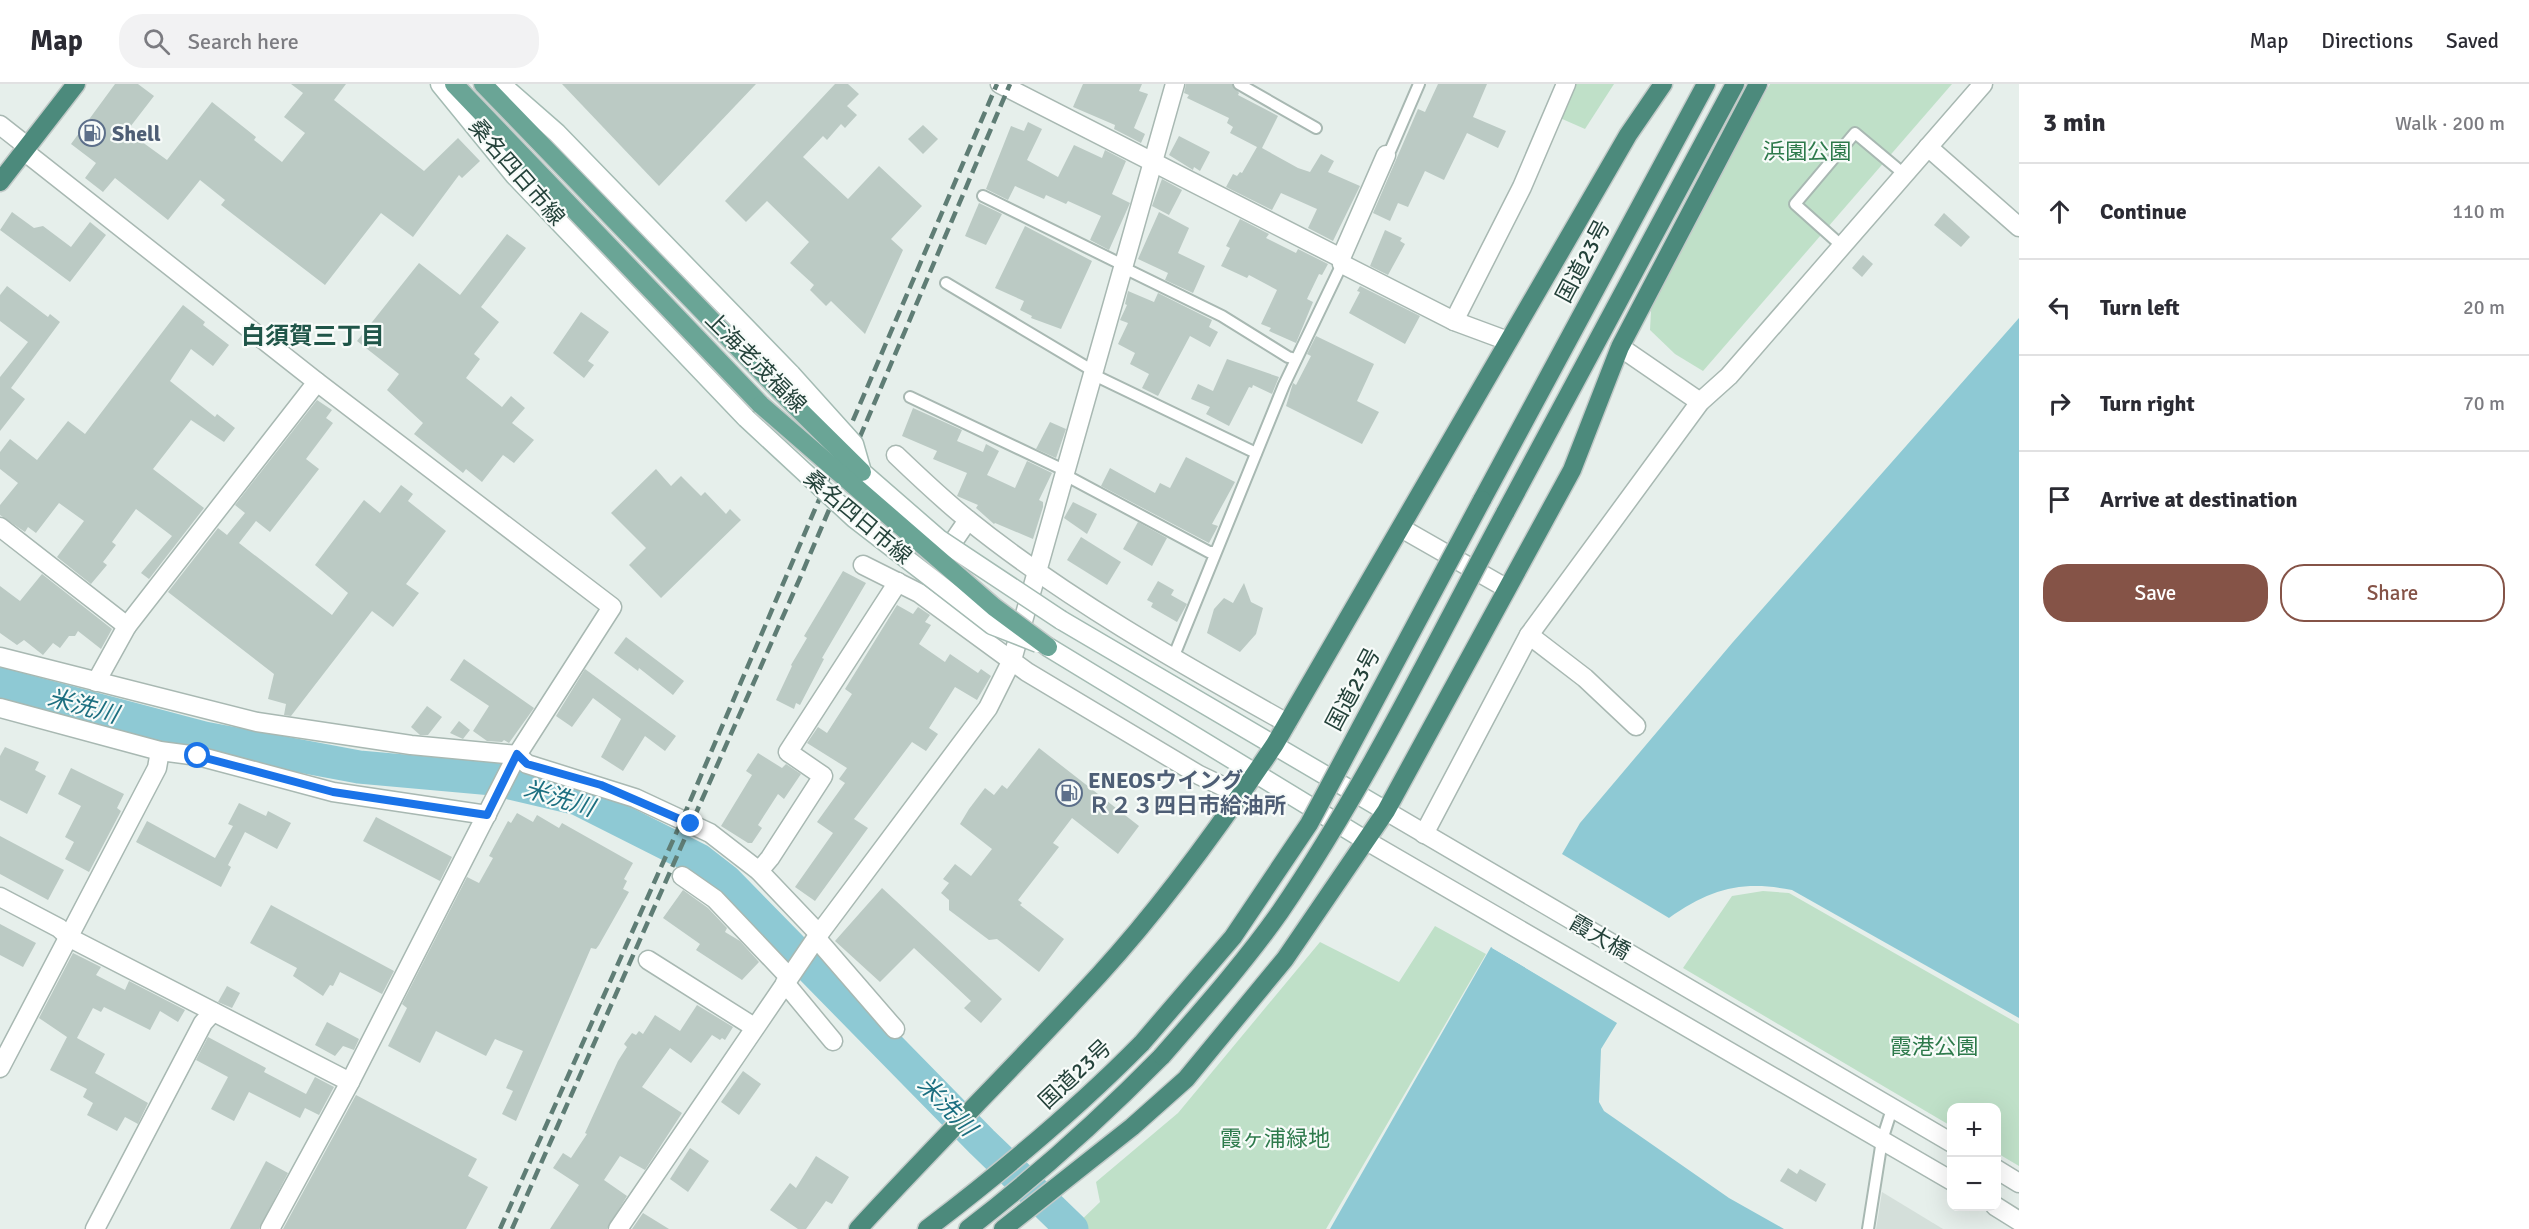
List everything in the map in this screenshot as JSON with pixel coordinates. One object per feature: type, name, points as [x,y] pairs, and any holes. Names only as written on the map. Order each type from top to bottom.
[{"type":"highway","points":[[0,182],[76,84]]},
{"type":"highway","points":[[858,1229],[1100,974],[1212,837],[1275,744],[1628,135],[1663,84]]},
{"type":"highway","name":"国道23号","points":[[927,1229],[1092,1094],[1142,1043],[1233,937],[1309,824],[1706,84]]},
{"type":"highway","points":[[968,1229],[1052,1162],[1108,1112],[1162,1056],[1251,950],[1305,874],[1374,757],[1735,84]]},
{"type":"highway","points":[[1007,1226],[1132,1127],[1186,1078],[1285,959],[1386,811],[1572,470],[1620,347],[1758,84]]},
{"type":"main road","name":"上海老茂福線","points":[[454,84],[762,405],[994,607],[1048,647]]},
{"type":"main road","name":"上海老茂福線","points":[[483,84],[609,217],[862,471]]},
{"type":"street","name":"桑名四日市線","points":[[440,84],[515,176],[746,418],[855,519],[992,625],[1048,647],[1365,840],[1947,1178]]},
{"type":"street","name":"桑名四日市線","points":[[501,84],[557,133],[791,374],[854,444],[862,471],[939,539],[1061,620],[1275,744],[1424,834]]},
{"type":"street","points":[[1000,84],[1154,161],[1454,321],[1508,341]]},
{"type":"street","points":[[618,1229],[816,939],[988,708],[1012,660],[1175,84]]},
{"type":"street","points":[[1454,321],[1522,187],[1566,84]]},
{"type":"street","points":[[1424,834],[1529,635],[1700,402],[1729,376],[1983,84]]},
{"type":"street","points":[[0,125],[26,149],[317,382],[612,607],[516,758],[350,1083],[270,1229]]},
{"type":"street","points":[[1928,147],[2019,227]]},
{"type":"street","points":[[1341,261],[1386,155]]},
{"type":"street","points":[[1620,347],[1700,402]]},
{"type":"street","points":[[96,682],[127,626],[317,382]]},
{"type":"street","points":[[896,455],[968,520],[1037,570],[1173,658],[1287,723]]},
{"type":"street","points":[[919,593],[968,520]]},
{"type":"street","points":[[0,527],[127,626]]},
{"type":"street","points":[[1401,528],[1506,588]]},
{"type":"street","points":[[862,564],[919,593],[1012,660],[1200,775],[1241,795]]},
{"type":"street","points":[[759,871],[770,858],[823,776],[788,752],[898,582]]},
{"type":"street","points":[[1529,635],[1586,678],[1635,726]]},
{"type":"street","points":[[0,657],[202,709],[308,731],[516,758],[527,764],[601,785],[710,833],[759,871],[895,1029]]},
{"type":"street","points":[[0,708],[160,751],[198,756],[333,792],[489,809]]},
{"type":"street","points":[[0,1068],[157,768],[160,751]]},
{"type":"street","name":"霞大橋","points":[[1424,834],[1947,1140]]},
{"type":"street","points":[[682,876],[715,899],[787,980],[833,1041]]},
{"type":"street","points":[[0,897],[59,928],[70,938],[350,1083]]},
{"type":"street","points":[[648,960],[754,1027]]},
{"type":"street","points":[[95,1229],[203,1023],[213,1012]]},
{"type":"street","points":[[2001,1172],[2019,1182]]},
{"type":"street","points":[[2001,1210],[2019,1221]]},
{"type":"lane","points":[[1239,84],[1316,128]]},
{"type":"lane","points":[[1386,155],[1391,149],[1419,84]]},
{"type":"lane","points":[[1842,246],[1795,204],[1855,133],[1904,174]]},
{"type":"lane","points":[[983,196],[1222,316],[1288,357],[1296,359]]},
{"type":"lane","points":[[1173,658],[1214,552],[1296,359],[1341,261]]},
{"type":"lane","points":[[946,283],[1094,374],[1256,453]]},
{"type":"lane","points":[[910,397],[1065,473],[1209,552],[1214,552]]},
{"type":"lane","points":[[1868,1229],[1882,1140],[1892,1109]]},
{"type":"shaded area","points":[[1882,1192],[1943,1229],[1876,1229]]},
{"type":"green space","points":[[1575,84],[1614,84],[1585,129],[1560,118]]},
{"type":"green space","name":"浜園公園","points":[[1770,84],[1952,84],[1703,371],[1675,354],[1650,330],[1652,293]]},
{"type":"green space","name":"霞港公園","points":[[1763,891],[1789,893],[2019,1024],[2019,1166],[2001,1155],[2001,1103],[1947,1103],[1947,1124],[1683,968],[1732,896]]},
{"type":"green space","name":"霞ヶ浦緑地","points":[[1435,926],[1486,954],[1326,1229],[1072,1229],[1100,1202],[1096,1182],[1178,1113],[1320,942],[1399,982]]},
{"type":"water","points":[[2019,318],[2019,1018],[1792,890],[1757,886],[1727,889],[1698,900],[1669,918],[1562,854],[1580,823],[1733,642]]},
{"type":"water","points":[[1491,947],[1617,1023],[1601,1049],[1599,1102],[1604,1111],[1729,1198],[1784,1229],[1330,1229]]},
{"type":"pier","points":[[1494,946],[1618,1021],[1619,1022],[1492,948]]},
{"type":"building","points":[[115,84],[138,84],[154,96],[127,131],[167,160],[212,102],[256,137],[254,140],[282,162],[305,133],[284,117],[303,93],[291,84],[346,84],[334,100],[424,171],[458,138],[480,161],[462,178],[459,175],[413,237],[381,213],[325,285],[221,205],[225,200],[200,180],[168,220],[115,178],[103,192],[85,178],[96,163],[71,144]]},
{"type":"building","points":[[562,84],[756,84],[659,186]]},
{"type":"building","points":[[835,84],[848,84],[859,94],[847,106],[857,115],[845,128],[841,124],[827,140],[823,136],[803,157],[848,199],[879,166],[922,206],[891,239],[903,250],[865,334],[831,301],[826,306],[810,290],[814,285],[790,263],[809,242],[767,201],[746,222],[725,201]]},
{"type":"building","points":[[1083,84],[1142,84],[1139,91],[1148,94],[1134,128],[1145,134],[1141,143],[1114,129],[1115,125],[1073,107]]},
{"type":"building","points":[[1186,84],[1232,84],[1239,93],[1238,95],[1278,116],[1262,148],[1310,172],[1321,154],[1334,161],[1328,172],[1360,186],[1333,241],[1308,228],[1317,209],[1281,193],[1272,210],[1226,187],[1233,174],[1237,176],[1240,172],[1242,173],[1257,147],[1230,133],[1233,127],[1227,123],[1229,118],[1187,98],[1189,95],[1184,93]]},
{"type":"building","points":[[1438,84],[1487,84],[1473,117],[1506,131],[1498,148],[1467,133],[1444,180],[1425,171],[1408,207],[1398,203],[1390,221],[1373,213],[1418,109],[1425,112]]},
{"type":"building","points":[[1028,122],[1042,129],[1027,160],[1058,177],[1074,145],[1102,158],[1105,150],[1126,161],[1112,194],[1130,203],[1109,250],[1090,240],[1101,216],[1068,201],[1066,204],[1046,195],[1044,199],[1015,186],[1008,200],[986,189],[1011,126],[1024,131]]},
{"type":"building","points":[[923,125],[938,139],[923,154],[908,139]]},
{"type":"building","points":[[1179,136],[1210,152],[1200,171],[1194,167],[1193,170],[1169,155]]},
{"type":"building","points":[[1162,179],[1182,190],[1169,215],[1152,206]]},
{"type":"building","points":[[979,203],[1002,214],[986,245],[965,236]]},
{"type":"building","points":[[12,212],[34,228],[43,226],[71,247],[90,222],[106,235],[70,282],[0,230]]},
{"type":"building","points":[[1159,212],[1189,228],[1178,253],[1205,266],[1193,293],[1165,280],[1168,273],[1138,259]]},
{"type":"building","points":[[1944,213],[1970,237],[1961,247],[1934,225]]},
{"type":"building","points":[[1240,219],[1269,234],[1266,238],[1296,253],[1298,249],[1328,264],[1322,275],[1319,274],[1307,299],[1313,302],[1296,343],[1269,331],[1271,328],[1261,324],[1277,290],[1249,275],[1247,278],[1221,266],[1230,248],[1226,246]]},
{"type":"building","points":[[1025,226],[1092,261],[1061,329],[1031,318],[1032,316],[1020,310],[1024,301],[995,288]]},
{"type":"building","points":[[1385,230],[1402,238],[1400,241],[1405,244],[1388,275],[1370,266]]},
{"type":"building","points":[[507,234],[526,248],[481,307],[499,322],[474,354],[480,359],[466,378],[502,407],[511,396],[525,408],[512,423],[534,440],[514,463],[503,455],[482,482],[466,469],[463,473],[414,434],[423,423],[387,390],[399,374],[357,341],[419,263],[460,295]]},
{"type":"building","points":[[1863,255],[1873,264],[1862,277],[1852,268]]},
{"type":"building","points":[[7,286],[48,317],[50,314],[60,322],[11,388],[25,399],[0,431],[0,377],[28,342],[0,321],[0,295]]},
{"type":"building","points":[[1360,286],[1420,316],[1405,344],[1349,313],[1360,292],[1357,291]]},
{"type":"building","points":[[1128,291],[1154,302],[1158,293],[1212,320],[1209,327],[1218,332],[1210,347],[1190,336],[1158,396],[1142,388],[1149,374],[1130,364],[1135,353],[1118,344],[1128,323],[1120,320],[1127,305],[1125,304]]},
{"type":"building","points":[[183,305],[205,322],[203,325],[229,345],[213,366],[191,349],[170,381],[215,417],[217,414],[235,428],[224,442],[191,420],[153,469],[204,508],[149,579],[141,573],[172,536],[136,509],[112,542],[116,545],[103,562],[107,565],[91,584],[57,557],[84,521],[59,503],[36,533],[28,527],[25,532],[0,515],[0,505],[18,483],[0,469],[0,452],[10,439],[37,460],[68,421],[85,434]]},
{"type":"building","points":[[581,312],[609,332],[588,361],[594,365],[584,378],[553,353]]},
{"type":"building","points":[[1316,336],[1374,364],[1357,401],[1379,412],[1362,444],[1286,406],[1293,383],[1296,385],[1311,356],[1307,354]]},
{"type":"building","points":[[1227,359],[1279,377],[1272,394],[1253,385],[1252,388],[1249,387],[1229,426],[1206,414],[1210,407],[1191,399],[1198,384],[1213,391]]},
{"type":"building","points":[[317,400],[332,410],[326,418],[333,423],[306,459],[319,469],[270,532],[256,521],[239,543],[332,615],[348,593],[315,565],[364,500],[380,513],[401,485],[413,494],[408,501],[446,531],[406,584],[419,593],[393,627],[372,611],[291,716],[284,715],[286,704],[268,699],[274,674],[168,592],[218,528],[227,535],[245,513],[235,505]]},
{"type":"building","points":[[913,408],[962,430],[957,441],[983,452],[986,444],[999,451],[987,475],[1015,488],[1027,461],[1052,473],[1039,500],[1043,502],[1043,507],[1033,539],[994,524],[976,508],[978,505],[957,496],[967,473],[933,459],[937,451],[902,436]]},
{"type":"building","points":[[1050,422],[1066,429],[1056,458],[1036,449]]},
{"type":"building","points":[[1186,457],[1235,482],[1212,524],[1218,526],[1209,543],[1101,486],[1110,468],[1155,493],[1160,483],[1170,488]]},
{"type":"building","points":[[656,469],[671,486],[681,476],[701,496],[705,492],[726,514],[730,509],[741,520],[661,598],[629,565],[646,548],[611,513]]},
{"type":"building","points":[[1073,502],[1097,514],[1087,534],[1064,518]]},
{"type":"building","points":[[1138,522],[1167,538],[1152,566],[1123,549]]},
{"type":"building","points":[[1081,537],[1121,562],[1107,585],[1067,560]]},
{"type":"building","points":[[843,571],[866,583],[822,658],[824,659],[800,705],[796,703],[794,709],[776,700],[791,665],[807,638],[804,636]]},
{"type":"building","points":[[42,574],[112,629],[101,649],[78,631],[75,636],[69,636],[60,648],[53,643],[43,655],[24,640],[17,645],[0,633],[0,586],[20,601]]},
{"type":"building","points":[[1158,581],[1174,590],[1171,595],[1187,604],[1177,622],[1151,607],[1153,603],[1147,600]]},
{"type":"building","points":[[1244,583],[1251,602],[1263,608],[1256,634],[1240,652],[1207,633],[1214,609],[1224,598],[1233,603]]},
{"type":"building","points":[[897,605],[913,614],[918,607],[930,615],[925,622],[931,625],[919,644],[945,662],[950,654],[978,673],[981,669],[991,676],[977,700],[955,687],[929,728],[938,734],[926,751],[912,742],[854,819],[868,828],[815,901],[795,887],[833,833],[817,822],[845,783],[839,779],[847,768],[807,743],[818,727],[827,733],[852,694],[845,689]]},
{"type":"building","points":[[626,637],[684,681],[673,695],[639,668],[638,671],[614,653]]},
{"type":"building","points":[[464,659],[534,708],[509,743],[504,740],[502,742],[487,741],[473,731],[489,706],[450,680]]},
{"type":"building","points":[[585,669],[676,736],[665,751],[645,736],[623,771],[601,757],[621,719],[593,698],[572,727],[556,716]]},
{"type":"building","points":[[427,706],[442,717],[428,735],[420,735],[411,727]]},
{"type":"building","points":[[459,721],[470,730],[463,739],[450,733]]},
{"type":"building","points":[[5,747],[39,762],[35,770],[46,776],[27,814],[0,800],[0,756]]},
{"type":"building","points":[[1039,748],[1139,826],[1118,854],[1072,818],[1053,843],[1059,847],[1018,900],[1022,903],[1020,905],[1064,939],[1039,972],[997,939],[989,940],[949,910],[949,900],[941,893],[949,883],[943,879],[955,864],[971,876],[992,849],[960,824],[969,809],[985,788],[994,795],[1002,785],[1007,789]]},
{"type":"building","points":[[758,753],[782,768],[786,764],[801,774],[784,799],[778,794],[758,825],[762,828],[752,843],[748,843],[721,826],[752,775],[746,771]]},
{"type":"building","points":[[71,768],[124,794],[117,808],[121,811],[89,872],[65,859],[74,842],[65,837],[81,806],[58,794]]},
{"type":"building","points":[[239,803],[266,816],[268,811],[291,823],[277,849],[245,832],[228,865],[231,867],[221,887],[136,842],[147,821],[215,858],[233,826],[228,824]]},
{"type":"building","points":[[517,813],[533,822],[537,815],[559,828],[562,823],[633,863],[624,879],[627,881],[623,889],[629,892],[599,945],[596,949],[591,948],[516,1121],[502,1114],[513,1091],[506,1088],[523,1051],[495,1039],[486,1056],[436,1031],[420,1063],[388,1046],[407,1008],[402,1004],[467,877],[479,883],[493,858],[489,856],[508,821],[511,823]]},
{"type":"building","points":[[376,817],[452,857],[440,881],[363,841]]},
{"type":"building","points":[[0,836],[64,870],[48,900],[0,874]]},
{"type":"building","points":[[882,888],[1002,999],[981,1023],[964,1008],[971,1001],[914,948],[880,982],[835,941]]},
{"type":"building","points":[[683,890],[708,908],[727,928],[725,932],[740,941],[759,962],[742,980],[696,950],[700,944],[663,918]]},
{"type":"building","points":[[271,905],[394,971],[382,994],[340,972],[333,986],[330,985],[323,996],[293,976],[297,968],[250,943]]},
{"type":"building","points":[[0,924],[36,943],[23,967],[0,955]]},
{"type":"building","points":[[73,953],[101,967],[96,975],[125,990],[129,981],[185,1010],[178,1022],[160,1011],[150,1030],[104,1007],[101,1012],[93,1008],[77,1038],[105,1054],[95,1073],[148,1103],[138,1124],[125,1117],[117,1131],[87,1115],[93,1103],[83,1097],[87,1089],[50,1070],[67,1037],[39,1018]]},
{"type":"building","points":[[227,986],[240,993],[232,1008],[218,1002]]},
{"type":"building","points":[[697,1005],[733,1027],[725,1040],[712,1035],[691,1063],[670,1048],[642,1087],[682,1113],[645,1170],[620,1156],[604,1180],[627,1196],[607,1229],[550,1229],[579,1185],[553,1168],[563,1153],[571,1158],[587,1134],[585,1133],[618,1061],[627,1047],[624,1044],[632,1033],[636,1035],[639,1031],[643,1034],[655,1015],[680,1031]]},
{"type":"building","points":[[327,1022],[359,1039],[354,1050],[343,1046],[335,1056],[315,1045]]},
{"type":"building","points":[[208,1037],[266,1068],[264,1072],[306,1094],[315,1077],[334,1087],[319,1115],[305,1108],[300,1118],[249,1092],[234,1121],[211,1109],[228,1077],[196,1060]]},
{"type":"building","points":[[743,1071],[761,1084],[739,1115],[721,1102]]},
{"type":"building","points":[[356,1095],[477,1159],[468,1176],[488,1187],[466,1229],[283,1229]]},
{"type":"building","points":[[690,1148],[709,1161],[688,1192],[670,1179]]},
{"type":"building","points":[[816,1156],[849,1177],[832,1204],[826,1201],[806,1229],[798,1229],[770,1210],[790,1183],[796,1188]]},
{"type":"building","points":[[266,1161],[288,1173],[259,1229],[230,1229]]},
{"type":"building","points":[[1788,1168],[1797,1174],[1800,1169],[1826,1184],[1816,1202],[1780,1181]]},
{"type":"building","points":[[643,1213],[669,1229],[632,1229]]},
{"type":"waterway","name":"米洗川","points":[[0,684],[204,738],[359,767],[493,779],[578,799],[699,860],[726,881],[982,1142],[1072,1229]]},
{"type":"railway","points":[[500,1229],[682,820],[997,84]]},
{"type":"railway","points":[[512,1229],[800,578],[1010,84]]},
{"type":"place","name":"Shell","points":[[92,133]]},
{"type":"place","name":"ENEOSウイング Ｒ２３四日市給油所","points":[[1069,793]]},
{"type":"district","name":"白須賀三丁目","points":[[313,336]]},
{"type":"route","points":[[198,756],[333,792],[487,815],[517,754],[527,764],[601,785],[691,824]]}]
